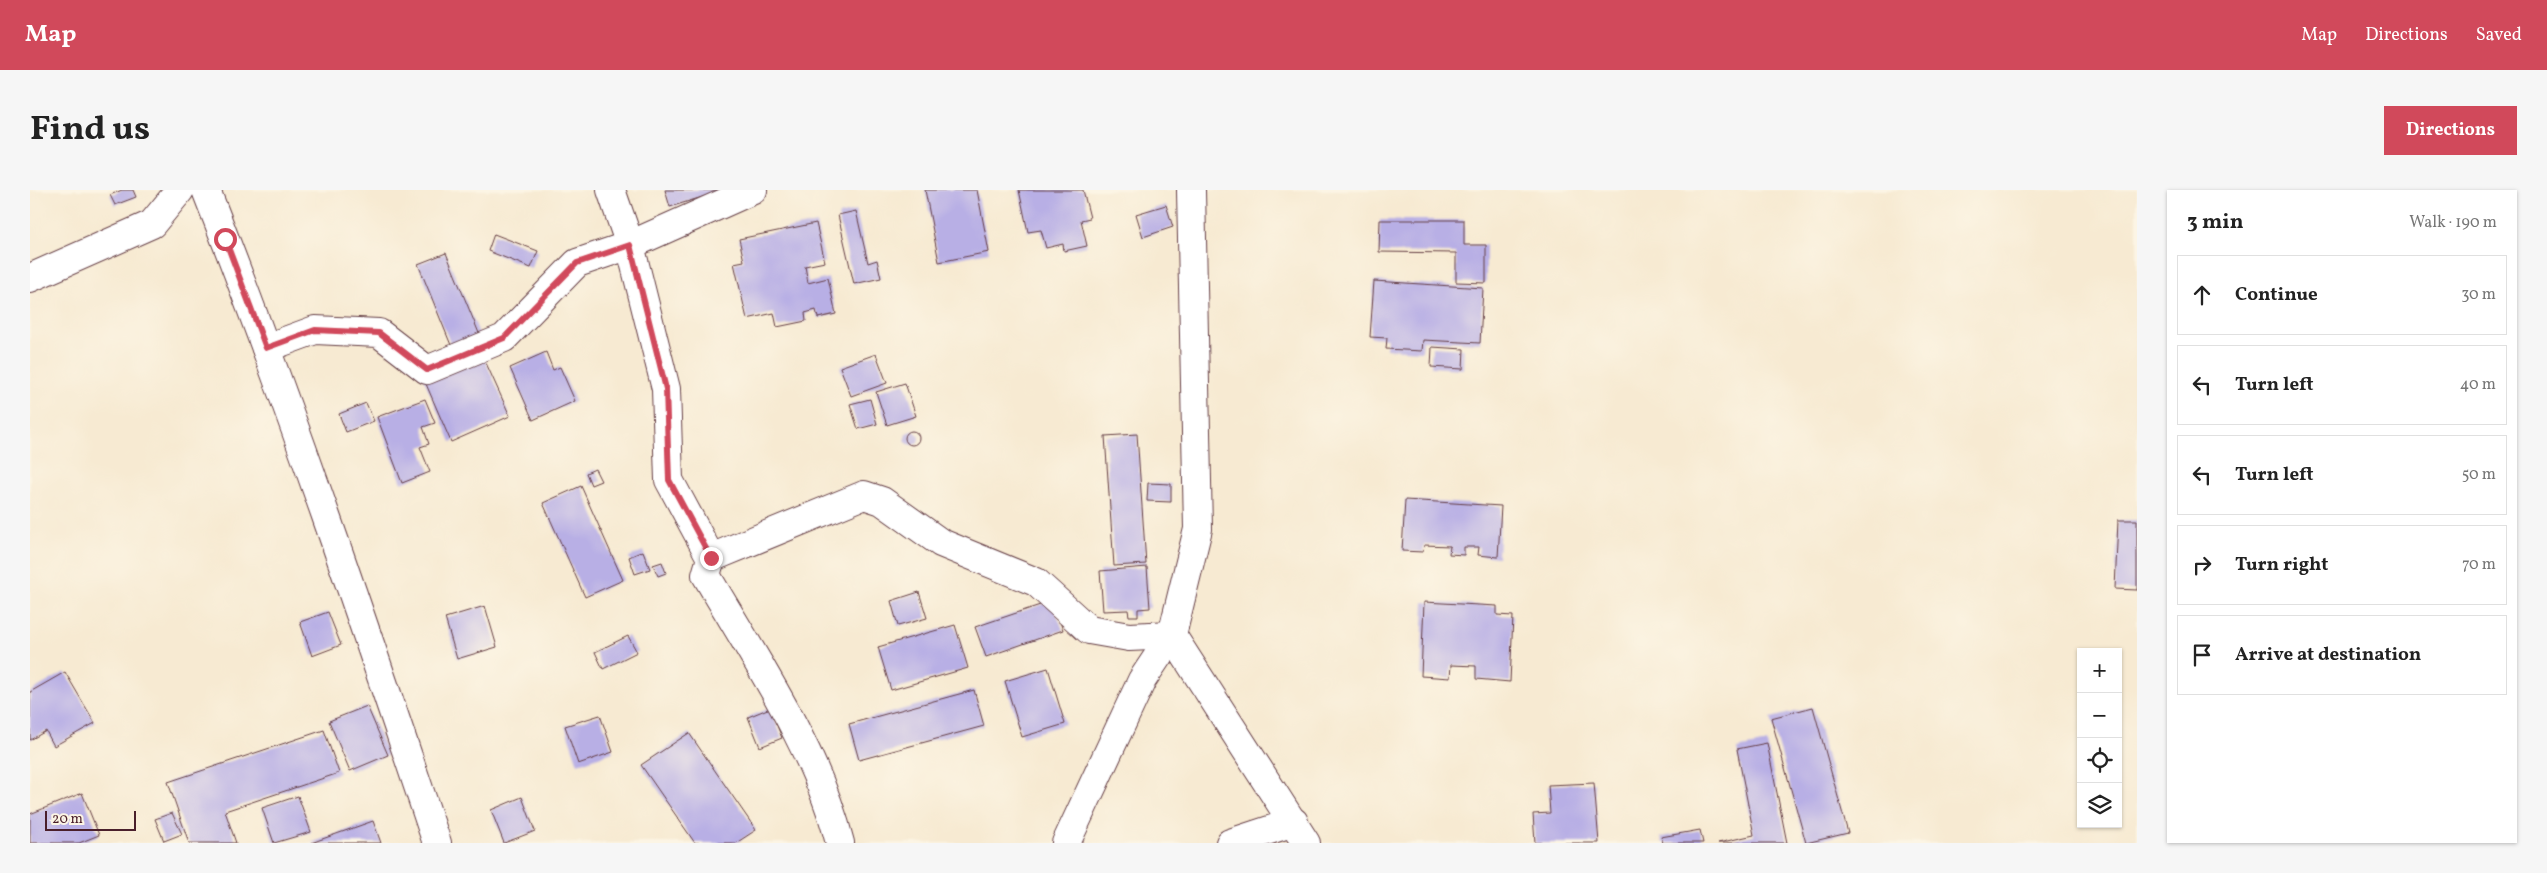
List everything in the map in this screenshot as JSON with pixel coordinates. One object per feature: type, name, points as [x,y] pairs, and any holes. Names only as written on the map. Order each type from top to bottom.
[{"type":"street","points":[[30,278],[152,224],[180,190]]},
{"type":"street","points":[[206,190],[266,348],[344,564],[437,843]]},
{"type":"street","points":[[611,190],[630,245],[666,389],[669,480],[711,558],[706,574],[798,734],[836,825],[840,843]]},
{"type":"street","points":[[266,348],[315,330],[379,333],[427,370],[504,338],[577,263],[630,245],[753,190]]},
{"type":"street","points":[[1066,843],[1142,680],[1172,635],[1198,530],[1191,190]]},
{"type":"street","points":[[711,558],[864,494],[882,501],[941,543],[1036,582],[1089,630],[1129,637],[1172,635]]},
{"type":"street","points":[[1172,635],[1300,833],[1230,843]]},
{"type":"building","points":[[122,190],[133,190],[136,197],[115,205],[110,195]]},
{"type":"building","points":[[665,190],[725,190],[670,207]]},
{"type":"building","points":[[925,190],[977,190],[989,252],[939,262]]},
{"type":"building","points":[[1019,190],[1083,190],[1090,218],[1081,220],[1087,246],[1064,251],[1063,244],[1046,248],[1041,230],[1028,232]]},
{"type":"building","points":[[1166,205],[1173,227],[1143,237],[1136,214]]},
{"type":"building","points":[[856,211],[868,263],[877,260],[881,278],[854,284],[838,215]]},
{"type":"building","points":[[1380,220],[1464,220],[1464,245],[1486,245],[1486,283],[1456,282],[1456,253],[1379,252]]},
{"type":"building","points":[[816,223],[825,262],[805,266],[808,283],[828,278],[836,314],[818,318],[816,310],[805,313],[806,321],[777,327],[774,313],[747,319],[734,263],[744,261],[739,239]]},
{"type":"building","points":[[494,234],[538,251],[531,268],[488,251]]},
{"type":"building","points":[[446,253],[483,343],[455,355],[418,264]]},
{"type":"building","points":[[1374,281],[1483,288],[1480,343],[1423,340],[1422,351],[1386,349],[1387,338],[1370,337]]},
{"type":"building","points":[[1432,347],[1464,349],[1463,369],[1431,367]]},
{"type":"building","points":[[481,352],[510,416],[451,442],[423,377]]},
{"type":"building","points":[[546,352],[553,370],[560,367],[575,401],[533,420],[510,368]]},
{"type":"building","points":[[876,354],[887,383],[851,396],[840,367]]},
{"type":"building","points":[[905,383],[916,416],[887,425],[876,392]]},
{"type":"building","points":[[425,399],[435,423],[423,427],[429,444],[420,447],[430,472],[402,483],[377,417]]},
{"type":"building","points":[[870,399],[877,424],[858,429],[850,404]]},
{"type":"building","points":[[366,403],[374,421],[346,432],[339,414]]},
{"type":"building","points":[[912,431],[917,433],[919,438],[917,443],[912,445],[907,443],[905,438],[907,433]]},
{"type":"building","points":[[1137,434],[1146,564],[1114,566],[1105,436]]},
{"type":"building","points":[[595,469],[601,481],[591,485],[586,473]]},
{"type":"building","points":[[1148,483],[1171,484],[1171,502],[1147,501]]},
{"type":"building","points":[[581,486],[623,580],[585,597],[543,503]]},
{"type":"building","points":[[1405,500],[1501,506],[1498,557],[1478,555],[1479,547],[1464,547],[1464,555],[1449,554],[1450,546],[1424,545],[1423,552],[1402,551]]},
{"type":"building","points":[[2118,520],[2137,520],[2137,590],[2115,589]]},
{"type":"building","points":[[643,551],[650,569],[635,574],[629,557]]},
{"type":"building","points":[[662,562],[666,573],[658,576],[653,565]]},
{"type":"building","points":[[1147,567],[1150,608],[1138,609],[1138,616],[1129,616],[1128,610],[1103,611],[1100,571]]},
{"type":"building","points":[[919,592],[927,618],[898,626],[891,601]]},
{"type":"building","points":[[1052,601],[1063,630],[986,657],[975,627]]},
{"type":"building","points":[[1424,602],[1497,606],[1497,615],[1513,616],[1510,682],[1476,679],[1476,666],[1451,665],[1450,678],[1421,676]]},
{"type":"building","points":[[485,606],[497,647],[457,659],[445,618]]},
{"type":"building","points":[[328,612],[341,645],[312,656],[300,622]]},
{"type":"building","points":[[955,625],[968,668],[891,690],[878,647]]},
{"type":"building","points":[[628,636],[637,652],[603,669],[595,652]]},
{"type":"building","points":[[1048,668],[1065,724],[1022,737],[1005,681]]},
{"type":"building","points":[[65,672],[95,723],[54,746],[46,731],[30,740],[30,692]]},
{"type":"building","points":[[974,690],[984,726],[859,760],[849,724]]},
{"type":"building","points":[[367,706],[388,755],[350,771],[329,721]]},
{"type":"building","points":[[1813,707],[1848,833],[1806,843],[1771,718]]},
{"type":"building","points":[[770,708],[782,738],[760,747],[748,717]]},
{"type":"building","points":[[600,715],[613,752],[578,764],[565,726]]},
{"type":"building","points":[[324,730],[339,773],[225,811],[236,843],[189,843],[168,782]]},
{"type":"building","points":[[689,733],[756,830],[736,843],[695,843],[641,765]]},
{"type":"building","points":[[1767,743],[1787,843],[1718,843],[1754,835],[1737,749]]},
{"type":"building","points":[[1594,783],[1599,843],[1535,843],[1533,814],[1550,813],[1548,785]]},
{"type":"building","points":[[82,793],[99,835],[79,843],[30,843],[30,814]]},
{"type":"building","points":[[298,796],[311,832],[274,843],[262,808]]},
{"type":"building","points":[[522,797],[535,831],[504,843],[491,810]]},
{"type":"building","points":[[172,813],[182,834],[164,841],[155,819]]},
{"type":"building","points":[[373,821],[381,843],[311,843]]},
{"type":"building","points":[[1700,830],[1703,843],[1663,843],[1661,837]]},
{"type":"route","points":[[225,239],[266,348],[315,330],[379,333],[427,370],[504,338],[577,263],[630,245],[666,389],[669,480],[711,558]]}]
